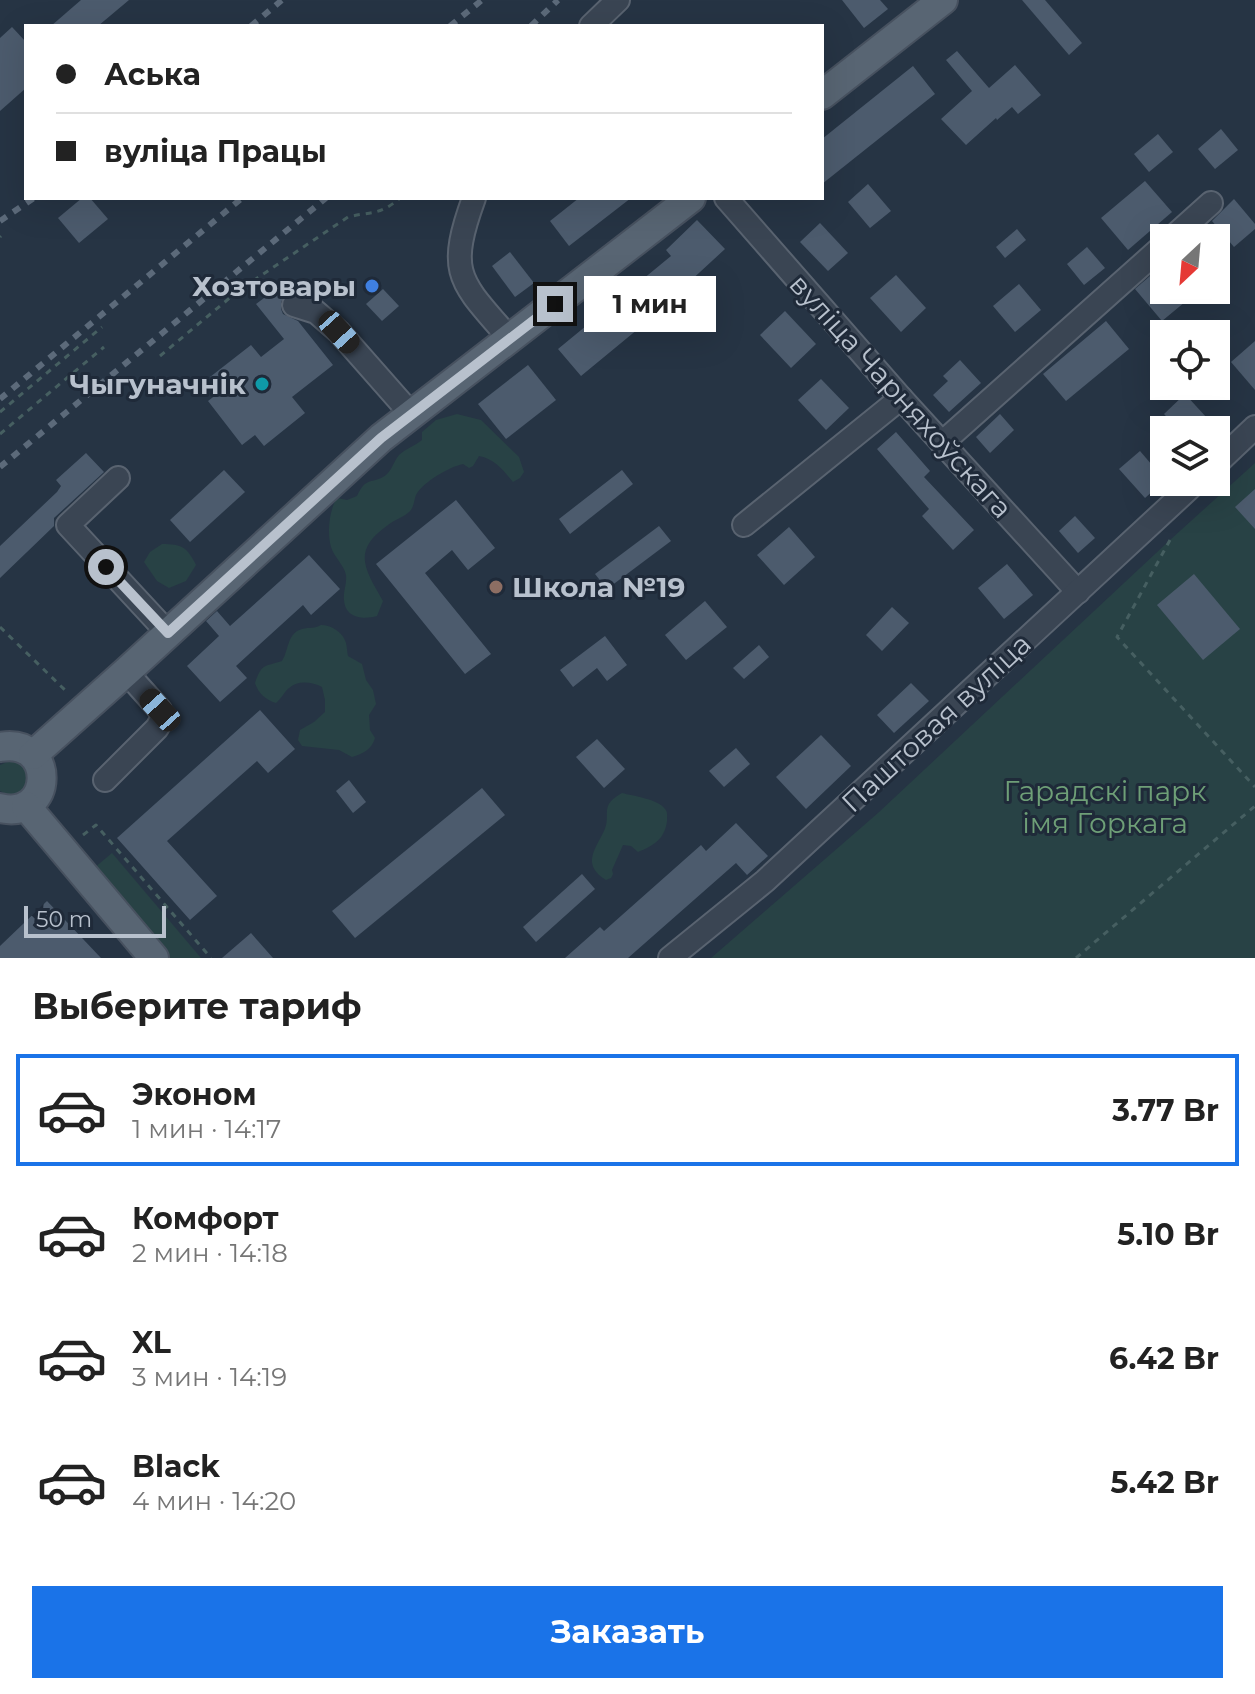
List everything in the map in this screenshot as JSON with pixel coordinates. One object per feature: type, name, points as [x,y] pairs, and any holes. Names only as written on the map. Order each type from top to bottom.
[{"type":"main road","points":[[824,93],[943,0]]},
{"type":"main road","points":[[33,755],[381,438],[688,200]]},
{"type":"main road","points":[[1,746],[23,748],[33,755],[42,774],[38,794],[13,807],[154,958]]},
{"type":"street","points":[[593,24],[618,0]]},
{"type":"street","points":[[473,200],[462,232],[459,255],[461,276],[470,293],[510,339]]},
{"type":"street","name":"вуліца Чарняхоўскага","points":[[728,200],[901,398],[1078,592]]},
{"type":"street","points":[[1188,224],[1211,203]]},
{"type":"street","points":[[942,443],[1150,257]]},
{"type":"street","points":[[294,305],[316,312],[339,332],[412,415]]},
{"type":"street","points":[[744,525],[901,398]]},
{"type":"street","points":[[1230,451],[1255,427]]},
{"type":"street","points":[[118,478],[68,525],[168,633]]},
{"type":"street","name":"Паштовая вуліца","points":[[670,958],[765,881],[1181,496]]},
{"type":"street","points":[[105,780],[157,728],[162,719],[160,710],[126,672]]},
{"type":"path","points":[[160,356],[238,291],[348,217],[375,214],[398,200]]},
{"type":"path","points":[[0,412],[102,327]]},
{"type":"path","points":[[0,434],[104,347]]},
{"type":"path","points":[[1170,540],[1117,637],[1255,787]]},
{"type":"path","points":[[0,627],[68,693]]},
{"type":"path","points":[[1076,958],[1255,806]]},
{"type":"path","points":[[89,844],[83,835],[96,825],[211,958]]},
{"type":"green space","points":[[457,414],[481,420],[519,457],[524,472],[513,482],[494,462],[479,456],[473,466],[457,466],[424,485],[416,495],[411,510],[376,534],[365,552],[367,570],[383,601],[377,616],[366,618],[351,614],[344,600],[346,575],[332,551],[330,541],[334,503],[337,498],[347,500],[357,496],[366,483],[386,475],[399,455],[422,440],[422,432],[436,420]]},
{"type":"green space","name":"Гарадскі парк імя Горкага","points":[[1255,463],[1255,958],[711,958],[878,813],[1219,496],[1230,496],[1230,486]]},
{"type":"green space","points":[[162,544],[183,548],[196,565],[186,581],[169,588],[157,581],[144,562],[150,552]]},
{"type":"green space","points":[[321,625],[339,632],[346,643],[348,656],[362,664],[366,680],[373,690],[376,704],[369,715],[370,730],[375,738],[366,750],[352,757],[339,750],[302,746],[298,740],[300,730],[325,712],[322,687],[310,683],[293,685],[276,703],[263,696],[255,683],[264,667],[282,661],[297,631]]},
{"type":"green space","points":[[10,761],[20,764],[28,777],[23,789],[9,794],[0,791],[0,765]]},
{"type":"green space","points":[[622,793],[662,806],[667,812],[666,827],[657,841],[638,852],[631,846],[623,845],[613,874],[606,880],[594,869],[592,857],[606,825],[610,802]]},
{"type":"green space","points":[[112,853],[201,958],[169,958],[93,869]]},
{"type":"building","points":[[81,0],[129,0],[100,24],[53,24]]},
{"type":"building","points":[[842,0],[880,0],[888,9],[864,28]]},
{"type":"building","points":[[1022,0],[1045,0],[1082,43],[1069,55]]},
{"type":"building","points":[[12,27],[24,40],[24,90],[0,111],[0,38]]},
{"type":"building","points":[[957,51],[989,88],[1015,65],[1041,95],[1018,114],[1012,107],[966,145],[941,119],[972,91],[946,60]]},
{"type":"building","points":[[913,66],[935,94],[824,182],[824,137]]},
{"type":"building","points":[[1221,129],[1238,150],[1215,169],[1198,149]]},
{"type":"building","points":[[1158,134],[1173,152],[1149,172],[1134,154]]},
{"type":"building","points":[[1145,181],[1172,212],[1158,224],[1150,224],[1150,231],[1128,250],[1101,218]]},
{"type":"building","points":[[868,184],[891,211],[870,228],[848,202]]},
{"type":"building","points":[[1234,199],[1255,224],[1255,229],[1234,247],[1230,242],[1230,224],[1215,224],[1212,221]]},
{"type":"building","points":[[80,200],[92,200],[108,219],[79,243],[58,218]]},
{"type":"building","points":[[576,200],[628,200],[569,246],[550,221]]},
{"type":"building","points":[[697,220],[725,249],[687,284],[689,287],[581,376],[558,349],[671,256],[666,250]]},
{"type":"building","points":[[820,223],[848,253],[828,271],[800,242]]},
{"type":"building","points":[[1017,229],[1026,240],[1005,258],[996,247]]},
{"type":"building","points":[[1087,247],[1105,268],[1084,285],[1067,264]]},
{"type":"building","points":[[510,252],[534,283],[515,297],[492,266]]},
{"type":"building","points":[[896,275],[926,308],[901,332],[870,298]]},
{"type":"building","points":[[1150,276],[1150,304],[1183,304],[1161,320],[1135,289]]},
{"type":"building","points":[[1019,284],[1041,310],[1015,332],[993,306]]},
{"type":"building","name":"Чыгуначнік","points":[[280,286],[286,294],[281,302],[283,314],[298,321],[333,365],[292,397],[305,413],[264,446],[255,435],[242,445],[208,401],[221,391],[210,377],[251,345],[261,357],[284,339],[256,304]]},
{"type":"building","points":[[383,289],[399,306],[382,321],[366,304]]},
{"type":"building","points":[[785,311],[816,344],[791,368],[760,335]]},
{"type":"building","points":[[1106,321],[1129,349],[1066,401],[1043,374]]},
{"type":"building","points":[[1255,341],[1255,390],[1231,362]]},
{"type":"building","points":[[960,360],[981,383],[949,412],[933,395],[948,381],[943,376]]},
{"type":"building","points":[[528,365],[556,400],[506,439],[478,404]]},
{"type":"building","points":[[821,379],[849,408],[826,430],[798,400]]},
{"type":"building","points":[[1179,400],[1190,400],[1205,416],[1166,416],[1164,414]]},
{"type":"building","points":[[1000,414],[1014,430],[990,453],[976,437]]},
{"type":"building","points":[[896,432],[930,471],[924,477],[974,530],[953,550],[922,516],[929,509],[877,449]]},
{"type":"building","points":[[1140,451],[1150,463],[1150,494],[1145,498],[1119,469]]},
{"type":"building","points":[[86,453],[104,472],[54,518],[54,526],[0,578],[0,546],[57,492],[61,486],[56,480]]},
{"type":"building","points":[[224,470],[245,492],[190,542],[170,520]]},
{"type":"building","points":[[622,470],[633,484],[570,534],[559,519]]},
{"type":"building","points":[[1255,489],[1255,529],[1235,507]]},
{"type":"building","points":[[456,500],[495,548],[468,570],[452,550],[425,573],[491,654],[465,674],[376,564]]},
{"type":"building","points":[[1075,516],[1095,538],[1078,553],[1059,531]]},
{"type":"building","points":[[659,526],[671,541],[607,589],[595,574]]},
{"type":"building","points":[[789,527],[815,557],[784,585],[757,555]]},
{"type":"building","points":[[309,555],[340,589],[311,615],[303,605],[236,666],[247,678],[220,702],[187,666],[219,636],[206,621],[217,611],[230,626]]},
{"type":"building","points":[[1007,564],[1033,595],[1004,619],[978,588]]},
{"type":"building","points":[[1194,574],[1240,629],[1203,660],[1157,605]]},
{"type":"building","points":[[705,601],[727,627],[686,660],[665,635]]},
{"type":"building","points":[[892,607],[909,623],[882,651],[866,635]]},
{"type":"building","points":[[605,636],[627,665],[607,681],[597,668],[573,687],[560,670]]},
{"type":"building","points":[[759,645],[769,657],[744,679],[733,668]]},
{"type":"building","points":[[911,683],[929,701],[894,733],[877,715]]},
{"type":"building","points":[[260,710],[295,749],[268,773],[257,761],[167,841],[217,896],[190,920],[117,838]]},
{"type":"building","points":[[821,735],[851,766],[806,809],[776,777]]},
{"type":"building","points":[[597,739],[625,769],[604,788],[576,757]]},
{"type":"building","points":[[736,748],[750,764],[724,787],[709,771]]},
{"type":"building","points":[[349,780],[366,802],[353,813],[336,791]]},
{"type":"building","points":[[482,788],[505,815],[355,938],[332,911]]},
{"type":"building","points":[[736,823],[768,856],[747,875],[736,863],[628,958],[565,958],[600,927],[604,931],[701,845],[706,851]]},
{"type":"building","points":[[582,874],[595,889],[536,942],[523,927]]},
{"type":"building","points":[[47,901],[101,958],[0,958],[0,946]]},
{"type":"building","points":[[251,933],[273,958],[222,958]]},
{"type":"railway","points":[[253,24],[282,0]]},
{"type":"railway","points":[[452,24],[482,0]]},
{"type":"railway","points":[[533,24],[558,0]]},
{"type":"railway","points":[[0,221],[31,200]]},
{"type":"railway","points":[[0,399],[240,200]]},
{"type":"railway","points":[[0,467],[324,200]]},
{"type":"place","name":"Хозтовары","points":[[372,286]]},
{"type":"place","name":"Чыгуначнік","points":[[262,384]]},
{"type":"place","name":"Школа №19","points":[[496,587]]},
{"type":"route","points":[[106,567],[168,633],[381,438],[555,304]]}]
